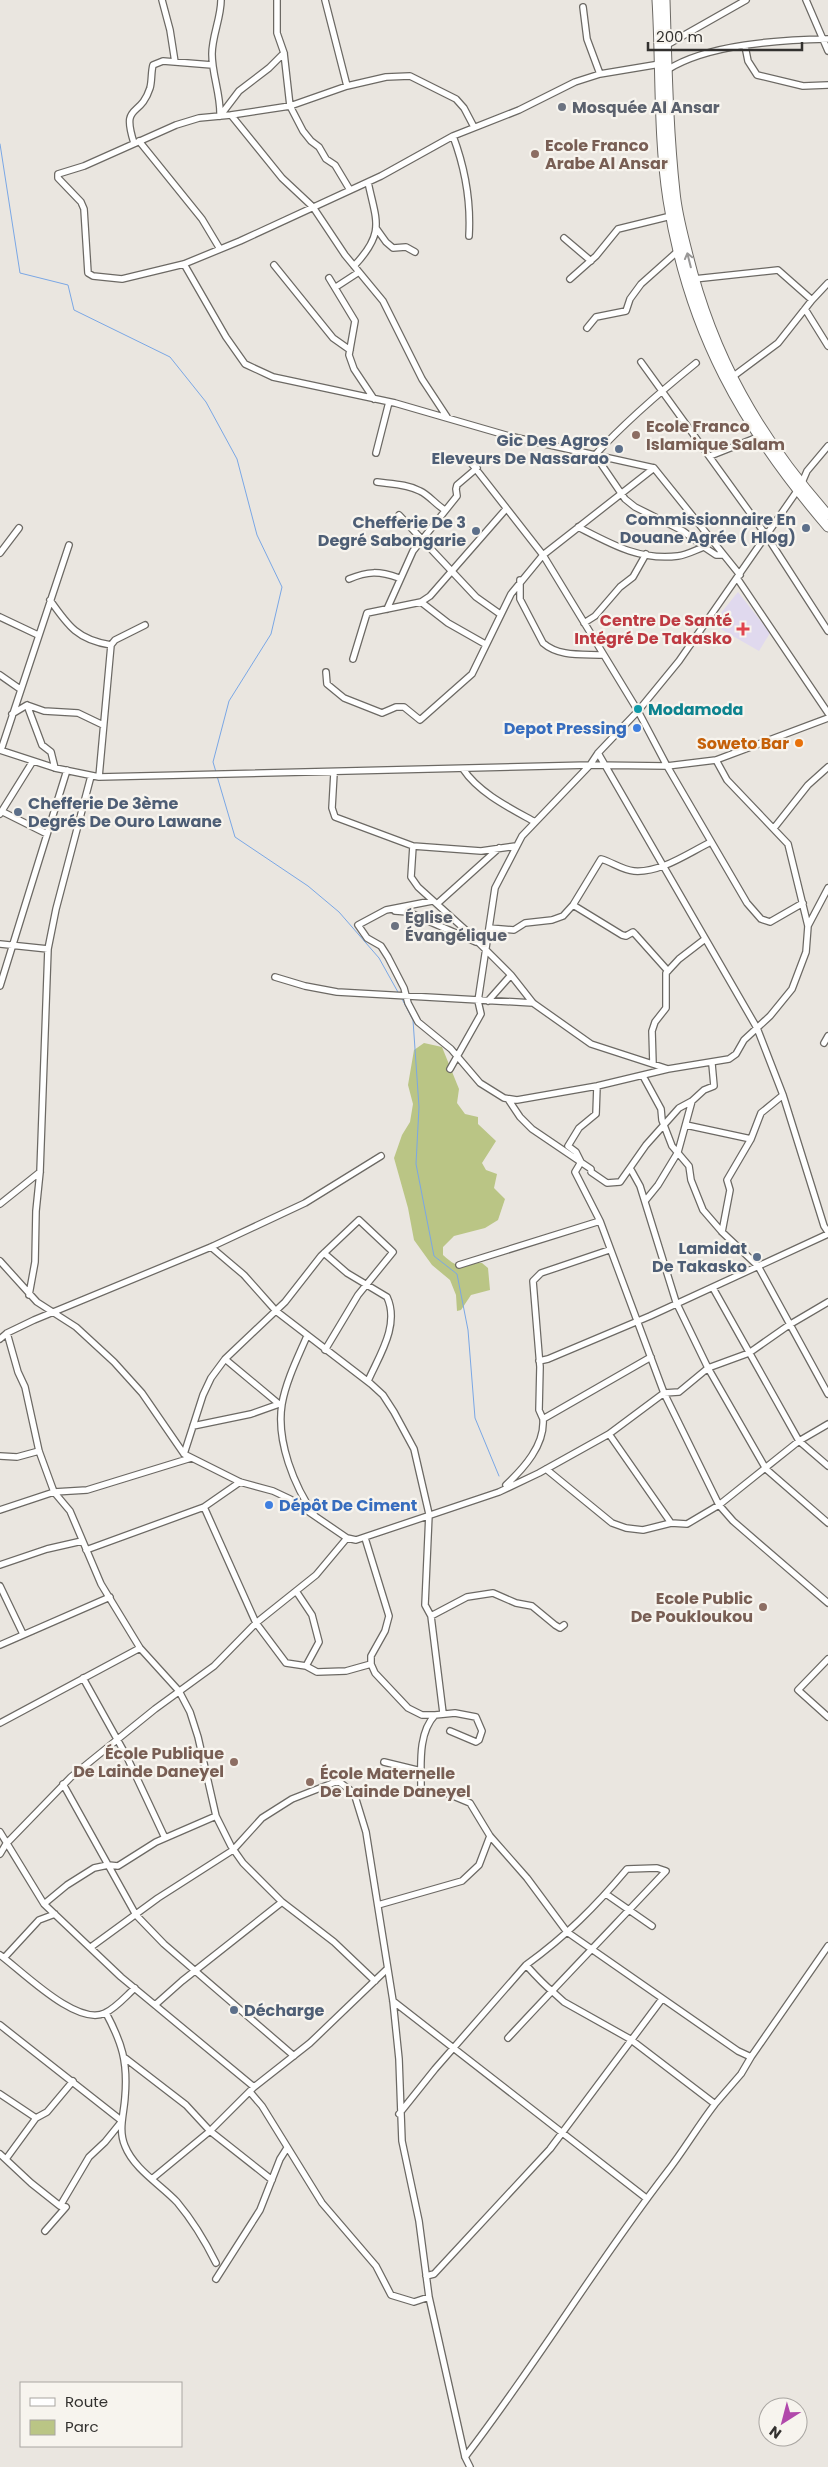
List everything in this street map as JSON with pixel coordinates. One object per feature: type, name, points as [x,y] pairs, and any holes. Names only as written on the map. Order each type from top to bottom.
[{"type":"main road","points":[[657,0],[667,70],[675,194],[694,279],[707,323],[731,378],[761,429],[799,488],[828,515]]},
{"type":"main road","points":[[665,0],[663,47],[660,64],[668,198],[678,251],[690,296],[707,341],[726,382],[758,437],[828,528]]},
{"type":"street","points":[[162,0],[170,30],[175,62]]},
{"type":"street","points":[[220,116],[220,102],[212,64],[212,51],[221,0]]},
{"type":"street","points":[[277,0],[277,33],[284,53],[290,106],[303,131],[319,147],[326,159],[338,169],[350,190]]},
{"type":"street","points":[[325,0],[347,86]]},
{"type":"street","points":[[663,47],[746,0]]},
{"type":"street","points":[[806,0],[825,39],[828,51]]},
{"type":"street","points":[[583,7],[587,38],[600,74]]},
{"type":"street","points":[[667,70],[682,60],[703,53],[780,40],[825,39]]},
{"type":"street","points":[[745,46],[748,61],[757,75],[803,86],[828,86]]},
{"type":"street","points":[[220,116],[239,91],[269,68],[284,53]]},
{"type":"street","points":[[212,64],[163,61],[153,65],[150,87],[141,104],[129,117],[128,124],[137,142],[202,219],[220,250]]},
{"type":"street","points":[[474,127],[464,108],[456,99],[410,76],[386,77],[347,86],[290,106],[199,118],[176,125],[58,176],[66,188],[81,202],[84,209],[88,272],[93,276],[122,279],[184,264],[220,250],[368,182],[453,136],[519,110],[574,82],[600,74],[660,64]]},
{"type":"street","points":[[231,115],[282,178],[313,208],[354,266],[383,301],[422,379],[447,417]]},
{"type":"street","points":[[453,136],[461,158],[466,184],[470,215],[469,236]]},
{"type":"street","points":[[354,266],[370,245],[376,228],[375,206],[368,182]]},
{"type":"street","points":[[570,279],[591,261],[618,229],[671,216]]},
{"type":"street","points":[[376,228],[393,248],[406,247],[415,252]]},
{"type":"street","points":[[564,238],[591,261]]},
{"type":"street","points":[[587,328],[596,317],[626,310],[630,299],[640,284],[678,251]]},
{"type":"street","points":[[69,545],[1,750],[55,768],[99,777],[334,773],[590,765],[605,767],[667,766],[716,760],[827,718],[738,576],[654,468],[509,436],[389,402],[274,377],[245,364],[226,337],[184,264]]},
{"type":"street","points":[[274,265],[333,338],[350,350]]},
{"type":"street","points":[[694,279],[740,272],[761,273],[778,270],[812,300]]},
{"type":"street","points":[[336,287],[359,272]]},
{"type":"street","points":[[329,278],[355,321],[350,356],[354,369],[374,399]]},
{"type":"street","points":[[731,378],[778,344],[804,309],[828,283]]},
{"type":"street","points":[[804,309],[828,346]]},
{"type":"street","points":[[640,362],[766,535],[828,630]]},
{"type":"street","points":[[595,455],[622,426],[696,363]]},
{"type":"street","points":[[376,453],[389,402]]},
{"type":"street","points":[[710,456],[758,437]]},
{"type":"street","points":[[450,1069],[481,1014],[478,1001],[482,947],[489,928],[495,888],[516,846],[535,822],[590,765],[598,753],[638,711],[679,661],[799,488],[807,472],[828,446]]},
{"type":"street","points":[[595,455],[620,494],[635,507],[683,531],[716,555],[723,555]]},
{"type":"street","points":[[468,459],[477,468],[506,509],[543,555],[638,711],[667,766],[747,903],[761,920],[770,922],[803,903]]},
{"type":"street","points":[[387,609],[399,578],[422,538],[457,496],[457,485],[477,468]]},
{"type":"street","points":[[326,672],[327,684],[344,698],[382,712],[404,707],[420,720],[472,674],[511,594],[520,580],[543,555],[654,468]]},
{"type":"street","points":[[377,482],[405,486],[421,491],[445,510]]},
{"type":"street","points":[[353,659],[366,614],[420,602],[430,596],[506,509]]},
{"type":"street","points":[[399,514],[476,597],[500,614]]},
{"type":"street","points":[[578,527],[620,550],[678,556],[704,548]]},
{"type":"street","points":[[0,553],[19,528]]},
{"type":"street","points":[[584,623],[595,616],[620,587],[633,577],[646,554]]},
{"type":"street","points":[[349,579],[364,572],[379,571],[399,578]]},
{"type":"street","points":[[520,580],[519,594],[532,623],[548,647],[562,653],[602,654]]},
{"type":"street","points":[[511,594],[519,594]]},
{"type":"street","points":[[50,600],[70,628],[92,642],[111,645]]},
{"type":"street","points":[[420,602],[448,623],[485,644]]},
{"type":"street","points":[[0,617],[38,635]]},
{"type":"street","points":[[99,777],[111,645],[114,640],[145,625]]},
{"type":"street","points":[[0,675],[20,689]]},
{"type":"street","points":[[27,705],[44,711],[78,713],[103,725]]},
{"type":"street","points":[[12,714],[27,705]]},
{"type":"street","points":[[27,705],[42,745],[51,752],[55,768]]},
{"type":"street","points":[[539,1360],[548,1359],[636,1322],[676,1302],[713,1288],[828,1233],[824,1226],[783,1095],[757,1028],[598,753]]},
{"type":"street","points":[[508,1099],[597,1086],[668,1069],[712,1064],[729,1059],[736,1054],[744,1040],[792,989],[806,952],[808,926],[788,844],[727,780],[716,760]]},
{"type":"street","points":[[33,761],[2,813],[48,834]]},
{"type":"street","points":[[774,828],[808,785],[828,767]]},
{"type":"street","points":[[463,769],[470,778],[493,796],[535,822]]},
{"type":"street","points":[[0,986],[67,770]]},
{"type":"street","points":[[334,773],[331,801],[335,817],[413,846],[481,851],[501,846],[516,846]]},
{"type":"street","points":[[29,1295],[34,1262],[40,1172],[48,949],[56,909],[91,776]]},
{"type":"street","points":[[489,928],[514,930],[525,923],[552,920],[563,916],[601,859],[634,871],[663,866],[711,842]]},
{"type":"street","points":[[413,846],[412,877],[435,902],[511,975],[532,1003],[592,1044],[668,1069]]},
{"type":"street","points":[[501,846],[435,902],[386,910],[358,925],[368,938],[382,946],[404,988],[408,1003],[418,1022],[458,1056],[480,1083],[508,1099],[520,1117],[532,1129],[581,1162],[606,1183],[612,1184],[620,1182],[646,1145],[679,1108],[692,1101],[704,1090],[714,1086],[712,1064]]},
{"type":"street","points":[[808,926],[828,888]]},
{"type":"street","points":[[572,905],[626,936],[633,932],[668,971],[666,1008],[655,1022],[652,1031],[653,1064]]},
{"type":"street","points":[[386,910],[408,912],[482,947]]},
{"type":"street","points":[[668,971],[705,939]]},
{"type":"street","points":[[0,944],[48,949]]},
{"type":"street","points":[[488,1001],[511,975]]},
{"type":"street","points":[[275,977],[305,986],[337,992],[532,1003]]},
{"type":"street","points":[[824,1043],[828,1036]]},
{"type":"street","points":[[644,1076],[661,1109],[664,1125],[672,1146],[688,1166],[691,1180],[703,1210],[722,1232],[758,1266],[828,1394]]},
{"type":"street","points":[[581,1162],[576,1152],[568,1146],[579,1128],[596,1114],[597,1086]]},
{"type":"street","points":[[722,1232],[730,1190],[727,1180],[751,1139],[761,1113],[783,1095]]},
{"type":"street","points":[[645,1201],[658,1185],[678,1152],[692,1101]]},
{"type":"street","points":[[686,1125],[751,1139]]},
{"type":"street","points":[[0,1339],[7,1333],[211,1247],[305,1203],[381,1156]]},
{"type":"street","points":[[581,1162],[575,1172],[600,1221],[636,1322],[664,1392],[719,1505],[733,1521],[828,1603]]},
{"type":"street","points":[[630,1168],[638,1179],[676,1302],[708,1368],[766,1469],[828,1523]]},
{"type":"street","points":[[0,1204],[40,1172]]},
{"type":"street","points":[[459,1265],[600,1221]]},
{"type":"street","points":[[184,1454],[202,1395],[211,1378],[225,1359],[276,1311],[324,1253],[355,1222],[363,1222],[393,1252],[358,1295],[326,1350]]},
{"type":"street","points":[[211,1247],[244,1275],[276,1311],[368,1381],[383,1395],[414,1450],[428,1514],[425,1605],[431,1616],[443,1713]]},
{"type":"street","points":[[504,1488],[532,1456],[544,1428],[543,1419],[538,1410],[539,1360],[533,1281],[535,1277],[610,1250]]},
{"type":"street","points":[[324,1253],[347,1273],[388,1297],[392,1322],[368,1381]]},
{"type":"street","points":[[0,1261],[29,1295],[94,1343],[125,1374],[153,1407],[184,1454],[240,1482],[273,1491],[290,1499],[318,1520],[347,1538],[364,1538],[428,1514],[498,1492],[546,1469],[609,1434],[664,1392],[679,1392],[708,1368],[749,1353],[789,1325],[828,1302]]},
{"type":"street","points":[[713,1288],[800,1441],[828,1466]]},
{"type":"street","points":[[7,1333],[18,1372],[25,1387],[39,1451],[54,1492],[70,1512],[101,1584],[140,1648],[179,1691],[190,1712],[198,1737],[216,1816],[233,1850],[243,1863],[282,1902],[334,1942],[375,1981]]},
{"type":"street","points":[[307,1336],[281,1404],[280,1426],[297,1484],[318,1520]]},
{"type":"street","points":[[543,1419],[651,1357]]},
{"type":"street","points":[[225,1359],[281,1404]]},
{"type":"street","points":[[193,1426],[251,1414],[281,1404]]},
{"type":"street","points":[[546,1469],[612,1523],[626,1528],[643,1530],[671,1522],[686,1524],[719,1505],[800,1441],[828,1424]]},
{"type":"street","points":[[609,1434],[671,1522]]},
{"type":"street","points":[[0,1456],[17,1457],[39,1451]]},
{"type":"street","points":[[0,1510],[54,1492],[87,1490],[191,1458]]},
{"type":"street","points":[[86,1550],[204,1507],[240,1482]]},
{"type":"street","points":[[204,1507],[256,1623],[286,1663],[306,1666],[317,1672],[346,1671],[371,1664]]},
{"type":"street","points":[[0,1854],[6,1844],[63,1784],[179,1691],[214,1666],[256,1623],[316,1575],[347,1538]]},
{"type":"street","points":[[364,1538],[389,1616],[385,1631],[371,1656],[371,1664],[375,1673],[408,1708],[422,1715],[443,1713],[476,1717],[482,1731],[476,1742],[450,1731]]},
{"type":"street","points":[[0,1566],[47,1549],[82,1541]]},
{"type":"street","points":[[0,1586],[23,1634]]},
{"type":"street","points":[[296,1591],[312,1615],[319,1642],[306,1666]]},
{"type":"street","points":[[431,1616],[468,1597],[493,1593],[516,1603],[532,1606],[560,1628],[564,1625]]},
{"type":"street","points":[[0,1645],[110,1597]]},
{"type":"street","points":[[1,1722],[140,1648]]},
{"type":"street","points":[[828,1659],[798,1690],[828,1717]]},
{"type":"street","points":[[83,1678],[118,1739],[165,1838]]},
{"type":"street","points":[[421,1787],[425,1735],[435,1715]]},
{"type":"street","points":[[384,1762],[421,1772]]},
{"type":"street","points":[[91,1947],[233,1850],[262,1818],[292,1799],[338,1781],[354,1793],[366,1832],[386,1970],[393,2001],[399,2059],[399,2114],[402,2141],[419,2221],[429,2297],[465,2457],[470,2467]]},
{"type":"street","points":[[63,1784],[136,1915],[151,1932],[194,1971],[294,2056]]},
{"type":"street","points":[[446,1793],[470,1803],[490,1836],[527,1878],[567,1932],[738,2051],[751,2057]]},
{"type":"street","points":[[44,1904],[67,1885],[94,1868],[108,1865],[118,1866],[165,1838],[216,1816]]},
{"type":"street","points":[[0,1832],[44,1904],[135,1988],[252,2089],[322,2203],[376,2266],[390,2295],[414,2302],[429,2297]]},
{"type":"street","points":[[378,1905],[462,1881],[479,1865],[490,1836]]},
{"type":"street","points":[[399,2114],[454,2047],[526,1965],[557,1942],[606,1894],[627,1868],[657,1868],[666,1871],[508,2038]]},
{"type":"street","points":[[606,1894],[652,1926]]},
{"type":"street","points":[[155,2005],[194,1971],[282,1902]]},
{"type":"street","points":[[55,1914],[39,1920],[2,1956],[78,2013],[99,2015],[106,2013],[135,1988]]},
{"type":"street","points":[[465,2457],[555,2334],[646,2198],[668,2171],[715,2104],[741,2074],[828,1946]]},
{"type":"street","points":[[526,1965],[564,2002],[630,2039],[715,2104]]},
{"type":"street","points":[[153,2178],[210,2131],[252,2089],[294,2056],[386,1970]]},
{"type":"street","points":[[426,2276],[434,2274],[493,2212],[562,2133],[630,2039],[662,1999]]},
{"type":"street","points":[[393,2001],[646,2198]]},
{"type":"street","points":[[106,2013],[121,2042],[125,2058],[125,2097],[122,2121],[125,2147],[136,2162],[192,2220],[216,2263]]},
{"type":"street","points":[[0,2025],[122,2121]]},
{"type":"street","points":[[125,2058],[186,2105],[210,2131],[272,2180]]},
{"type":"street","points":[[6,2159],[36,2118],[47,2112],[73,2081]]},
{"type":"street","points":[[0,2094],[36,2118]]},
{"type":"street","points":[[60,2206],[80,2169],[122,2121]]},
{"type":"street","points":[[216,2280],[260,2210],[280,2159],[288,2148]]},
{"type":"street","points":[[0,2154],[31,2184],[60,2206],[66,2207],[45,2231]]},
{"type":"shaded area","points":[[738,592],[770,633],[759,651],[712,624]]},
{"type":"green space","points":[[424,1043],[442,1047],[459,1089],[457,1103],[465,1114],[478,1117],[478,1124],[496,1141],[482,1163],[486,1170],[497,1174],[494,1188],[505,1199],[498,1220],[485,1228],[454,1236],[443,1247],[443,1255],[455,1264],[462,1266],[482,1263],[488,1268],[490,1290],[471,1295],[461,1310],[457,1311],[456,1295],[450,1280],[432,1265],[414,1240],[408,1208],[394,1158],[402,1135],[410,1122],[413,1104],[408,1085],[414,1050]]},
{"type":"waterway","points":[[0,144],[20,273],[68,285],[74,310],[170,357],[206,402],[237,459],[257,535],[282,587],[271,634],[229,701],[213,762],[216,772]]},
{"type":"waterway","points":[[217,776],[235,837],[308,886],[339,912],[379,958],[399,994]]},
{"type":"waterway","points":[[401,997],[413,1020],[419,1107],[416,1164],[434,1256],[457,1274],[468,1330],[475,1418],[499,1476]]},
{"type":"place","name":"Mosquée Al Ansar","points":[[562,107]]},
{"type":"place","name":"Ecole Franco Arabe Al Ansar","points":[[535,154]]},
{"type":"place","name":"Ecole Franco Islamique Salam","points":[[636,435]]},
{"type":"place","name":"Gic Des Agros Eleveurs De Nassarao","points":[[619,449]]},
{"type":"place","name":"Commissionnaire En Douane Agrée ( Hlog)","points":[[806,528]]},
{"type":"place","name":"Chefferie De 3 Degré Sabongarie","points":[[476,531]]},
{"type":"place","name":"Centre De Santé Intégré De Takasko","points":[[743,629]]},
{"type":"place","name":"Modamoda","points":[[638,709]]},
{"type":"place","name":"Depot Pressing","points":[[637,728]]},
{"type":"place","name":"Soweto Bar","points":[[799,743]]},
{"type":"place","name":"Chefferie De 3ème Degrés De Ouro Lawane","points":[[18,812]]},
{"type":"place","name":"Église Évangélique","points":[[395,926]]},
{"type":"place","name":"Lamidat De Takasko","points":[[757,1257]]},
{"type":"place","name":"Dépôt De Ciment","points":[[269,1505]]},
{"type":"place","name":"Ecole Public De Poukloukou","points":[[763,1607]]},
{"type":"place","name":"École Publique De Lainde Daneyel","points":[[234,1762]]},
{"type":"place","name":"École Maternelle De Lainde Daneyel","points":[[310,1782]]},
{"type":"place","name":"Décharge","points":[[234,2010]]}]
